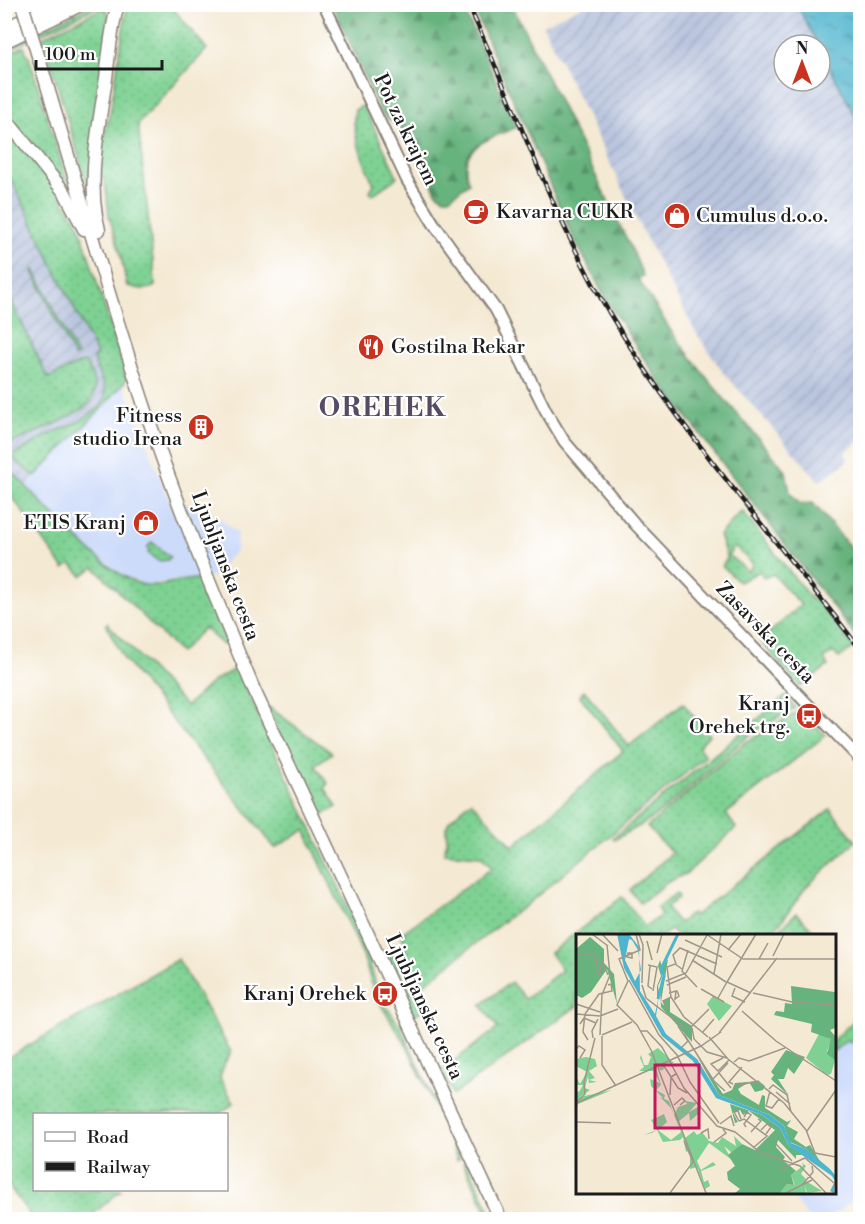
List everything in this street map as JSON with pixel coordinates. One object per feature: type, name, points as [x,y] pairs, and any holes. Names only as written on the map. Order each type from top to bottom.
[{"type":"main road","name":"Ljubljanska cesta","points":[[22,4],[143,403],[194,544],[254,690],[501,1220]]},
{"type":"main road","points":[[4,29],[56,4]]},
{"type":"main road","points":[[106,4],[111,14],[112,32]]},
{"type":"main road","points":[[102,267],[103,247],[94,209],[94,175],[98,126],[118,4]]},
{"type":"main road","points":[[4,42],[82,5]]},
{"type":"main road","points":[[4,117],[65,193],[79,218],[92,255],[102,267]]},
{"type":"street","name":"Pot za krajem","points":[[324,4],[406,180],[434,224],[496,310],[556,429],[585,467],[642,532]]},
{"type":"street","name":"Zasavska cesta","points":[[642,532],[861,759]]},
{"type":"shaded area","points":[[584,5],[797,5],[812,33],[772,33],[772,93],[832,93],[832,72],[860,125],[860,441],[845,452],[848,461],[819,481],[723,372],[695,331],[645,236],[543,25]]},
{"type":"shaded area","points":[[4,136],[122,381],[102,408],[26,486],[16,476],[5,471]]},
{"type":"shaded area","points":[[122,381],[171,505],[184,503],[222,520],[237,533],[236,550],[212,577],[146,585],[125,576],[103,561],[71,533],[26,486],[102,408]]},
{"type":"shaded area","points":[[846,1041],[860,1045],[860,1195],[827,1219],[810,1220],[790,1194],[835,1194],[835,1050]]},
{"type":"green space","points":[[92,5],[101,5],[5,51],[5,47]]},
{"type":"green space","points":[[127,5],[170,5],[207,49],[138,124],[155,286],[145,289],[127,286],[109,216],[105,182],[103,178],[96,179],[101,138],[104,137],[110,113]]},
{"type":"green space","points":[[334,5],[462,5],[517,127],[486,140],[471,152],[466,170],[469,183],[449,198],[444,198],[436,192],[409,137],[381,113]]},
{"type":"green space","points":[[472,5],[512,5],[635,256],[643,276],[638,279],[671,331],[710,382],[786,471],[790,493],[800,504],[813,503],[860,559],[860,642],[653,373],[604,296],[569,229]]},
{"type":"green space","points":[[105,7],[108,14],[108,28],[89,192],[43,37]]},
{"type":"green space","points":[[24,46],[71,194],[5,111],[5,55]]},
{"type":"green space","points":[[363,105],[397,176],[372,195],[370,191],[374,184],[356,137],[354,118],[355,110]]},
{"type":"green space","points":[[4,122],[35,157],[79,224],[127,379],[102,408],[35,476],[14,460],[14,455],[46,436],[78,422],[100,407],[105,398],[105,389],[93,359],[97,355],[5,171]]},
{"type":"green space","points":[[35,270],[77,356],[74,357],[33,271]]},
{"type":"green space","points":[[7,283],[11,289],[7,292],[48,378],[83,362],[86,363],[92,376],[95,390],[92,399],[78,412],[5,446],[4,284]]},
{"type":"green space","points":[[4,471],[16,476],[95,555],[129,579],[150,586],[200,579],[226,642],[223,645],[204,628],[180,653],[94,567],[82,576],[71,564],[64,569],[5,487]]},
{"type":"green space","points":[[742,511],[811,599],[817,602],[854,647],[839,658],[833,652],[824,659],[828,666],[800,687],[760,641],[801,605],[773,574],[764,578],[760,571],[739,582],[722,566],[727,559],[719,535]],"holes":[[[735,547],[753,564],[748,571],[728,555]]]},
{"type":"green space","points":[[152,542],[170,557],[168,560],[158,561],[148,553],[147,548]]},
{"type":"green space","points":[[107,623],[186,706],[212,682],[236,668],[366,945],[378,994],[401,1027],[459,1155],[460,1158],[457,1160],[448,1135],[406,1044],[375,996],[363,955],[305,830],[275,848],[124,659]]},
{"type":"green space","points":[[584,690],[629,746],[683,703],[709,735],[698,747],[706,756],[524,907],[423,985],[417,985],[408,964],[402,933],[492,868],[481,856],[444,853],[449,821],[471,801],[513,846],[623,751],[580,696]]},
{"type":"green space","points":[[787,695],[795,708],[753,732],[663,810],[614,840],[613,838]]},
{"type":"green space","points":[[269,707],[332,753],[315,765],[328,783],[325,788],[337,807],[322,815],[304,776],[299,776]]},
{"type":"green space","points":[[799,711],[826,735],[726,814],[736,828],[687,873],[668,882],[640,903],[630,890],[672,853],[647,827],[746,742]]},
{"type":"green space","points":[[830,809],[856,841],[806,887],[770,934],[675,934],[671,929],[665,934],[576,934],[576,1007],[453,1095],[442,1070],[498,1028],[481,1005],[511,982],[525,999],[562,970],[550,953],[622,897],[645,927],[661,915],[657,908],[676,893],[679,897],[666,908],[679,923],[692,913],[694,916]]},
{"type":"green space","points":[[796,913],[817,934],[775,934]]},
{"type":"green space","points":[[396,950],[399,972],[423,1008],[421,1012],[412,1014],[385,960],[388,954],[390,957],[395,954]]},
{"type":"green space","points":[[178,959],[231,1052],[220,1078],[234,1103],[220,1113],[33,1113],[33,1191],[120,1191],[88,1219],[33,1219],[5,1181],[5,1051],[9,1057]]},
{"type":"green space","points":[[860,1015],[860,1045],[846,1041],[835,1050],[835,1038]]},
{"type":"green space","points":[[463,1162],[467,1162],[494,1219],[490,1219]]},
{"type":"water","points":[[797,5],[860,5],[860,125],[832,72],[832,33],[812,33]]},
{"type":"railway","points":[[468,4],[552,200],[589,277],[610,314],[667,402],[698,444],[860,649]]},
{"type":"place","name":"Kavarna CUKR","points":[[476,212]]},
{"type":"place","name":"Cumulus d.o.o.","points":[[677,216]]},
{"type":"place","name":"Gostilna Rekar","points":[[371,347]]},
{"type":"place","name":"Fitness studio Irena","points":[[201,427]]},
{"type":"place","name":"ETIS Kranj","points":[[146,523]]},
{"type":"place","name":"Kranj Orehek trg.","points":[[809,716]]},
{"type":"place","name":"Kranj Orehek","points":[[385,994]]},
{"type":"district","name":"OREHEK","points":[[383,408]]}]
